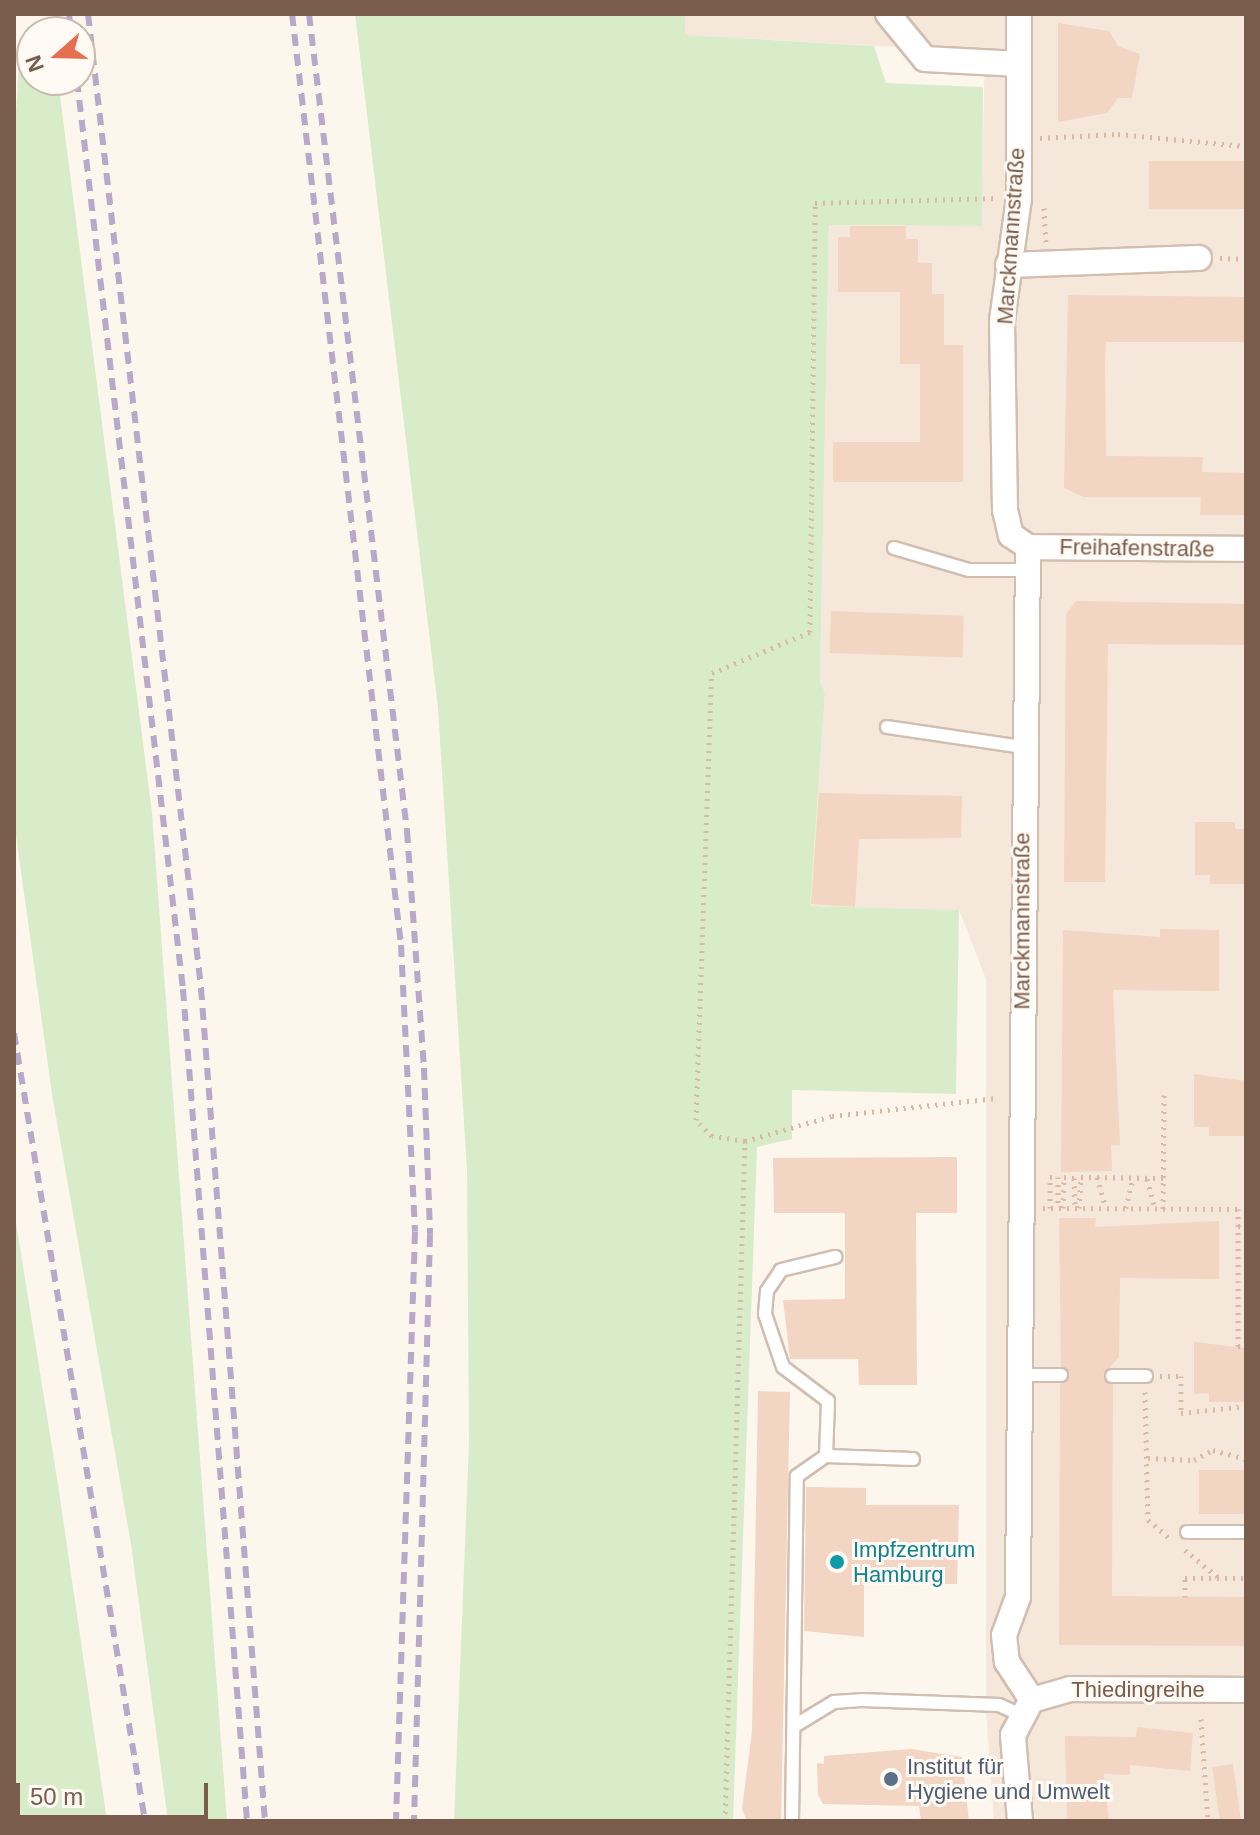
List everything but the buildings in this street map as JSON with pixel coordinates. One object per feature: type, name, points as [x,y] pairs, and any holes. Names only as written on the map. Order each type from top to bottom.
[{"type":"street","points":[[888,14],[925,59],[1019,64]]},
{"type":"street","name":"Marckmannstraße","points":[[1019,14],[1019,198],[1008,265],[1005,510],[1011,535],[1027,558],[1018,1597],[1004,1650],[1025,1707]]},
{"type":"street","points":[[1008,265],[1199,258]]},
{"type":"street","name":"Freihafenstraße","points":[[1027,558],[1246,549]]},
{"type":"street","name":"Thiedingreihe","points":[[1025,1707],[1070,1689],[1246,1690]]},
{"type":"street","points":[[1020,1821],[1013,1735],[1025,1707]]},
{"type":"lane","points":[[894,548],[969,570],[1027,558]]},
{"type":"lane","points":[[887,727],[969,744],[1023,747]]},
{"type":"lane","points":[[826,1456],[828,1401],[783,1367],[765,1314],[767,1291],[781,1270],[835,1257]]},
{"type":"lane","points":[[1018,1375],[1061,1375]]},
{"type":"lane","points":[[1112,1376],[1146,1376]]},
{"type":"lane","points":[[792,1821],[796,1725],[797,1476],[826,1456],[913,1459]]},
{"type":"lane","points":[[1187,1532],[1246,1532]]},
{"type":"lane","points":[[796,1725],[834,1702],[861,1700],[1025,1707]]},
{"type":"path","points":[[1041,153],[1040,137],[1118,134],[1246,146]]},
{"type":"path","points":[[745,1141],[712,1136],[696,1120],[712,673],[810,632],[815,203],[1019,198]]},
{"type":"path","points":[[1044,201],[1047,264]]},
{"type":"path","points":[[1163,1209],[1164,1095]]},
{"type":"path","points":[[1050,1208],[1050,1177],[1058,1177],[1062,1208]]},
{"type":"path","points":[[1062,1208],[1064,1177],[1074,1178],[1077,1208]]},
{"type":"path","points":[[1077,1208],[1081,1177],[1163,1178]]},
{"type":"path","points":[[1097,1177],[1106,1208]]},
{"type":"path","points":[[1126,1208],[1133,1178]]},
{"type":"path","points":[[1147,1178],[1155,1209]]},
{"type":"path","points":[[1062,1208],[1238,1209],[1238,1346],[1246,1346]]},
{"type":"path","points":[[1238,1226],[1246,1226]]},
{"type":"path","points":[[1238,1281],[1246,1281]]},
{"type":"path","points":[[1148,1520],[1146,1376],[1181,1376],[1181,1413],[1246,1406]]},
{"type":"path","points":[[1148,1458],[1194,1460],[1213,1450],[1246,1459]]},
{"type":"path","points":[[1187,1551],[1219,1578]]},
{"type":"path","points":[[1185,1597],[1185,1578],[1246,1578]]},
{"type":"path","points":[[1201,1719],[1208,1821]]},
{"type":"shaded area","points":[[686,14],[1246,14],[1246,1821],[994,1821],[986,1711],[986,979],[959,910],[810,906],[825,693],[820,682],[829,225],[981,226],[985,52],[685,35]]},
{"type":"green space","points":[[355,14],[686,14],[685,35],[874,46],[886,83],[983,87],[982,226],[829,225],[820,682],[825,693],[810,906],[959,910],[956,1094],[792,1090],[792,1139],[757,1147],[733,1821],[454,1821],[469,1443],[467,1170],[438,708]]},
{"type":"green space","points":[[17,96],[60,96],[152,813],[227,1821],[168,1821],[131,1544],[52,1094],[14,821],[14,148]]},
{"type":"green space","points":[[14,1210],[59,1491],[107,1821],[14,1821]]},
{"type":"railway","points":[[88,14],[201,988],[265,1821]]},
{"type":"railway","points":[[292,14],[401,945],[415,1232],[396,1821]]},
{"type":"railway","points":[[309,14],[407,831],[424,1068],[430,1235],[414,1821]]},
{"type":"railway","points":[[79,96],[183,989],[247,1821]]},
{"type":"railway","points":[[14,1033],[145,1821]]},
{"type":"place","name":"Impfzentrum Hamburg","points":[[837,1562]]},
{"type":"place","name":"Institut für Hygiene und Umwelt","points":[[891,1779]]}]
